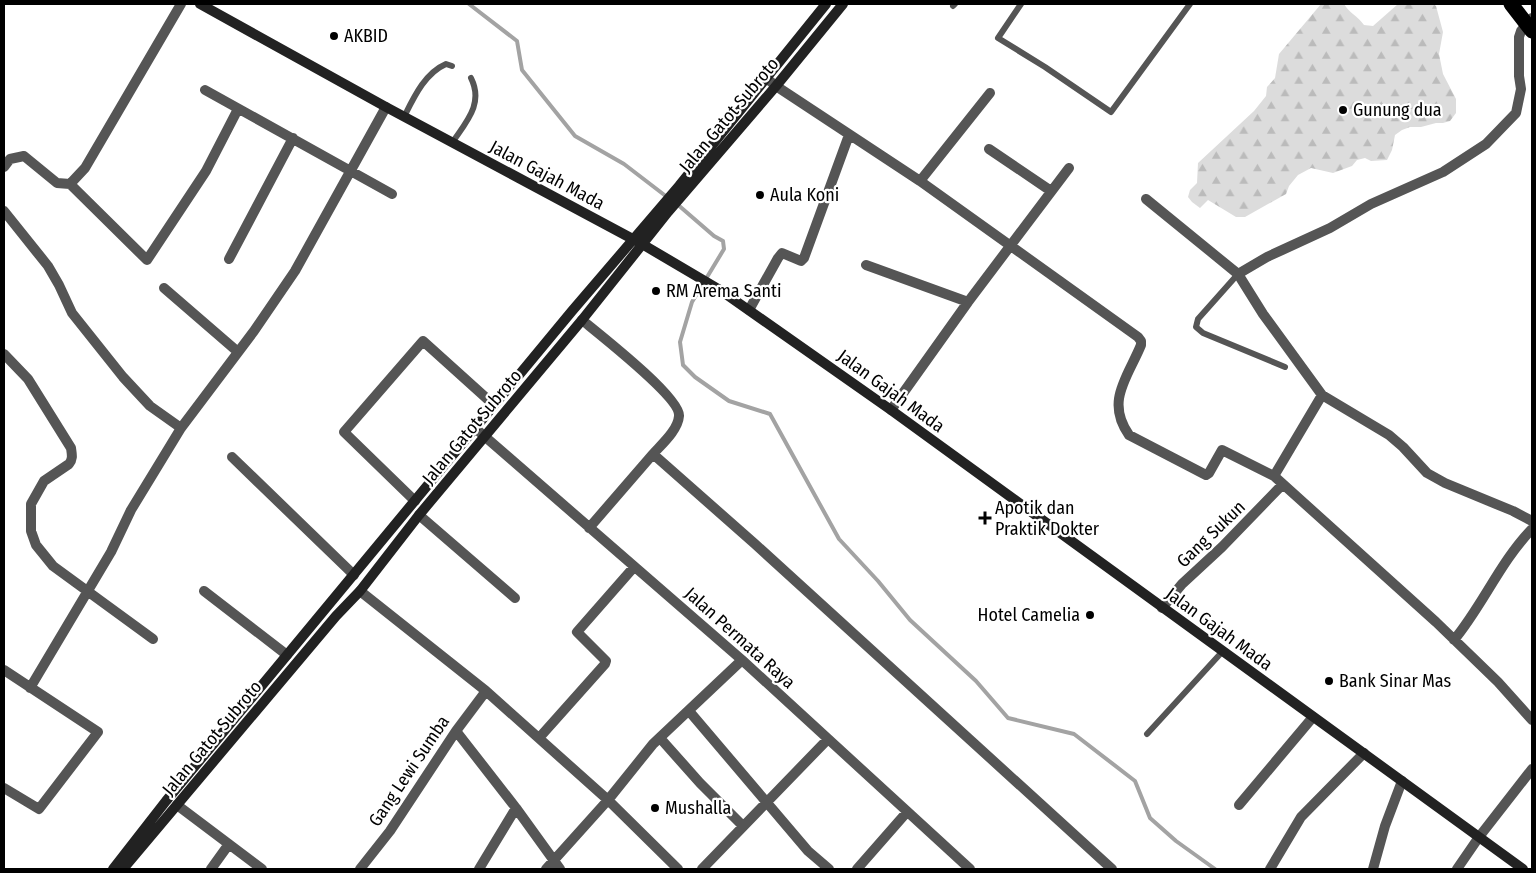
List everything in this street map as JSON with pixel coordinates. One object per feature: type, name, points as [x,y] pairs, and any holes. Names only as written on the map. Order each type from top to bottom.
[{"type":"highway","points":[[1511,4],[1530,24]]},
{"type":"street","points":[[70,184],[85,168],[181,4]]},
{"type":"street","name":"Jalan Gajah Mada","points":[[200,4],[404,117],[638,242],[720,290],[891,410],[1523,869]]},
{"type":"street","name":"Jalan Gatot Subroto","points":[[682,189],[765,77],[826,4]]},
{"type":"street","name":"Jalan Gatot Subroto","points":[[123,869],[336,616],[360,591],[419,515],[582,320],[664,209],[776,86],[843,4]]},
{"type":"street","points":[[1238,274],[1267,257],[1330,228],[1371,204],[1444,172],[1486,144],[1516,113],[1521,89],[1519,38],[1522,31],[1530,24]]},
{"type":"street","points":[[765,77],[920,180],[1138,337],[1141,341],[1140,348],[1119,392],[1119,414],[1122,426],[1129,435],[1206,475],[1222,450],[1274,476],[1436,622],[1498,682],[1532,720]]},
{"type":"street","points":[[205,90],[392,194]]},
{"type":"street","points":[[920,180],[990,93]]},
{"type":"street","points":[[30,688],[111,552],[131,510],[181,428],[295,271],[386,107]]},
{"type":"street","points":[[4,167],[10,158],[24,156],[57,183],[70,184],[147,260],[206,171],[238,109]]},
{"type":"street","points":[[749,310],[782,253],[801,261],[804,258],[850,135]]},
{"type":"street","points":[[229,258],[293,138]]},
{"type":"street","points":[[989,149],[1051,191]]},
{"type":"street","points":[[891,410],[968,302],[1069,168]]},
{"type":"street","points":[[1146,199],[1238,274],[1263,314],[1322,395],[1389,435],[1427,473],[1444,483],[1489,500],[1532,521]]},
{"type":"street","points":[[4,211],[48,266],[72,313],[123,376],[150,406],[181,428]]},
{"type":"street","name":"Jalan Gatot Subroto","points":[[113,869],[166,801],[494,405],[638,242]]},
{"type":"street","points":[[866,265],[968,302]]},
{"type":"street","points":[[164,288],[238,352]]},
{"type":"street","points":[[582,320],[664,390],[676,405],[679,416],[673,430],[589,528]]},
{"type":"street","points":[[415,501],[344,432],[424,341],[494,405]]},
{"type":"street","points":[[4,354],[28,379],[71,448],[71,460],[44,481],[31,504],[31,531],[36,545],[53,566],[153,639]]},
{"type":"street","points":[[1274,476],[1322,395]]},
{"type":"street","name":"Jalan Permata Raya","points":[[475,428],[742,660],[970,869]]},
{"type":"street","points":[[653,454],[1112,869]]},
{"type":"street","points":[[232,457],[351,579],[360,591],[486,691],[608,800],[678,869]]},
{"type":"street","name":"Gang Sukun","points":[[1162,608],[1182,584],[1222,547],[1283,484]]},
{"type":"street","points":[[419,515],[515,598]]},
{"type":"street","points":[[1454,640],[1466,625],[1503,566],[1522,539],[1532,529]]},
{"type":"street","points":[[539,738],[606,664],[606,661],[577,632],[634,567]]},
{"type":"street","points":[[204,591],[287,656]]},
{"type":"street","points":[[546,869],[660,738],[742,660]]},
{"type":"street","points":[[4,670],[98,732],[39,809],[4,788]]},
{"type":"street","name":"Gang Lewi Sumba","points":[[360,869],[390,831],[456,730],[486,691]]},
{"type":"street","points":[[689,712],[808,851],[829,869]]},
{"type":"street","points":[[1239,805],[1313,717]]},
{"type":"street","points":[[456,730],[560,869]]},
{"type":"street","points":[[660,738],[700,783],[743,826]]},
{"type":"street","points":[[702,869],[828,739]]},
{"type":"street","points":[[1270,869],[1300,817],[1364,753]]},
{"type":"street","points":[[1457,869],[1479,837],[1532,769]]},
{"type":"street","points":[[1373,869],[1385,826],[1402,781]]},
{"type":"street","points":[[178,804],[262,869]]},
{"type":"street","points":[[479,869],[516,808]]},
{"type":"street","points":[[857,869],[907,812]]},
{"type":"street","points":[[211,869],[229,844]]},
{"type":"lane","points":[[1021,4],[998,38],[1111,112],[1190,4]]},
{"type":"lane","points":[[404,117],[431,74],[446,64],[452,66]]},
{"type":"lane","points":[[452,143],[475,106],[476,92],[471,78]]},
{"type":"lane","points":[[1238,274],[1198,319],[1196,327],[1203,333],[1285,368]]},
{"type":"lane","points":[[1147,734],[1222,652]]},
{"type":"green space","points":[[1321,4],[1344,4],[1364,25],[1373,26],[1398,4],[1433,4],[1436,6],[1443,32],[1439,54],[1443,74],[1456,99],[1456,113],[1450,121],[1402,130],[1395,135],[1392,150],[1387,160],[1371,161],[1365,158],[1357,160],[1352,166],[1333,173],[1311,168],[1298,175],[1289,186],[1286,194],[1245,217],[1236,217],[1208,200],[1200,208],[1188,197],[1190,190],[1197,183],[1198,163],[1254,111],[1266,96],[1267,87],[1275,78],[1279,54]]},
{"type":"waterway","points":[[469,4],[517,41],[522,70],[575,136],[624,164],[667,197]]},
{"type":"waterway","points":[[677,204],[714,236],[723,241],[724,249],[692,302],[680,342],[683,365],[695,377],[729,401],[770,414],[839,539],[878,581],[910,620],[976,681],[1008,718],[1074,734],[1135,781],[1150,818],[1176,841],[1215,869]]},
{"type":"place","name":"AKBID","points":[[334,36]]},
{"type":"place","name":"Gunung dua","points":[[1343,110]]},
{"type":"place","name":"Aula Koni","points":[[760,195]]},
{"type":"place","name":"RM Arema Santi","points":[[656,291]]},
{"type":"place","name":"Apotik dan Praktik Dokter","points":[[985,518]]},
{"type":"place","name":"Hotel Camelia","points":[[1090,615]]},
{"type":"place","name":"Bank Sinar Mas","points":[[1329,681]]},
{"type":"place","name":"Mushalla","points":[[655,808]]}]
